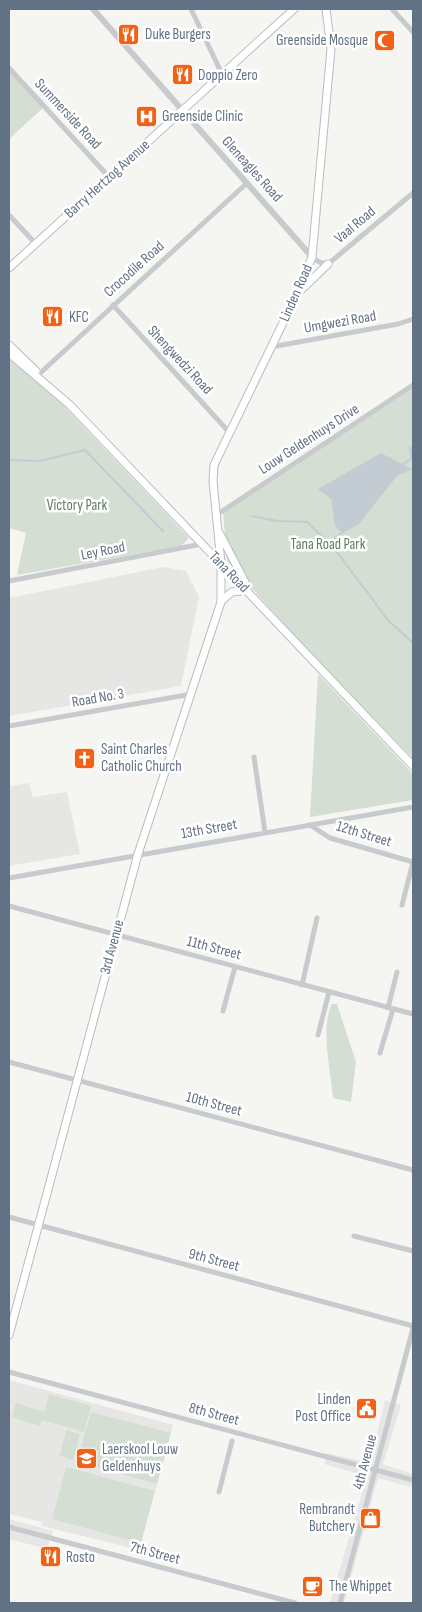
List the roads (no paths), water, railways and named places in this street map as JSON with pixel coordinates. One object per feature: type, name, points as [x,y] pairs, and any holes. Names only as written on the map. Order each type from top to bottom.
[{"type":"main road","name":"Barry Hertzog Avenue","points":[[9,268],[294,9]]},
{"type":"main road","name":"Linden Road","points":[[221,564],[213,470],[229,432],[297,294],[312,256],[331,49],[327,11]]},
{"type":"main road","points":[[297,294],[328,264]]},
{"type":"main road","name":"Tana Road","points":[[9,345],[39,377]]},
{"type":"main road","name":"Tana Road","points":[[9,353],[70,405],[413,766]]},
{"type":"main road","points":[[202,544],[213,544],[219,534]]},
{"type":"main road","points":[[219,534],[249,592],[232,592],[220,602]]},
{"type":"main road","name":"3rd Avenue","points":[[9,1334],[138,854],[192,694],[220,602],[221,564]]},
{"type":"street","name":"Gleneagles Road","points":[[93,9],[312,256]]},
{"type":"street","points":[[191,9],[222,74]]},
{"type":"street","points":[[392,9],[413,32]]},
{"type":"street","name":"Summerside Road","points":[[9,68],[109,177]]},
{"type":"street","name":"Crocodile Road","points":[[39,377],[113,305],[247,183]]},
{"type":"street","name":"Vaal Road","points":[[312,256],[319,262],[328,264],[413,192]]},
{"type":"street","points":[[9,215],[36,244]]},
{"type":"street","name":"Shengwedzi Road","points":[[113,305],[229,432]]},
{"type":"street","name":"Umgwezi Road","points":[[271,347],[398,324],[413,319]]},
{"type":"street","name":"Louw Geldenhuys Drive","points":[[218,514],[413,385]]},
{"type":"street","name":"Ley Road","points":[[9,581],[202,544]]},
{"type":"street","name":"Road No. 3","points":[[9,726],[192,694]]},
{"type":"street","points":[[254,757],[265,832]]},
{"type":"street","name":"13th Street","points":[[9,878],[413,807]]},
{"type":"street","name":"12th Street","points":[[310,825],[330,838],[413,862]]},
{"type":"street","points":[[402,905],[413,862]]},
{"type":"street","name":"11th Street","points":[[9,906],[413,1014]]},
{"type":"street","points":[[302,984],[317,918]]},
{"type":"street","points":[[223,1011],[235,967]]},
{"type":"street","points":[[380,1053],[397,972]]},
{"type":"street","points":[[318,1035],[329,992]]},
{"type":"street","name":"10th Street","points":[[9,1062],[413,1170]]},
{"type":"street","name":"9th Street","points":[[9,1217],[413,1327]]},
{"type":"street","points":[[354,1236],[413,1251]]},
{"type":"street","name":"4th Avenue","points":[[340,1603],[413,1327]]},
{"type":"street","name":"8th Street","points":[[9,1372],[413,1480]]},
{"type":"street","points":[[219,1492],[232,1441]]},
{"type":"street","name":"7th Street","points":[[9,1526],[295,1603]]},
{"type":"waterway","points":[[402,465],[412,458],[410,448],[413,447]]},
{"type":"waterway","points":[[9,460],[40,461],[85,450],[163,531]]},
{"type":"waterway","points":[[252,516],[277,521],[307,522],[329,543],[343,532]]},
{"type":"waterway","points":[[330,543],[388,620],[413,643]]},
{"type":"place","name":"Duke Burgers","points":[[129,34]]},
{"type":"place","name":"Greenside Mosque","points":[[384,40]]},
{"type":"place","name":"Doppio Zero","points":[[182,75]]},
{"type":"place","name":"Greenside Clinic","points":[[146,116]]},
{"type":"place","name":"KFC","points":[[53,317]]},
{"type":"place","name":"Saint Charles Catholic Church","points":[[85,758]]},
{"type":"place","name":"Linden Post Office","points":[[367,1408]]},
{"type":"place","name":"Laerskool Louw Geldenhuys","points":[[86,1458]]},
{"type":"place","name":"Rembrandt Butchery","points":[[371,1518]]},
{"type":"place","name":"Rosto","points":[[50,1557]]},
{"type":"place","name":"The Whippet","points":[[313,1586]]},
{"type":"park label","name":"Victory Park","points":[[77,505]]},
{"type":"park label","name":"Tana Road Park","points":[[328,544]]}]
